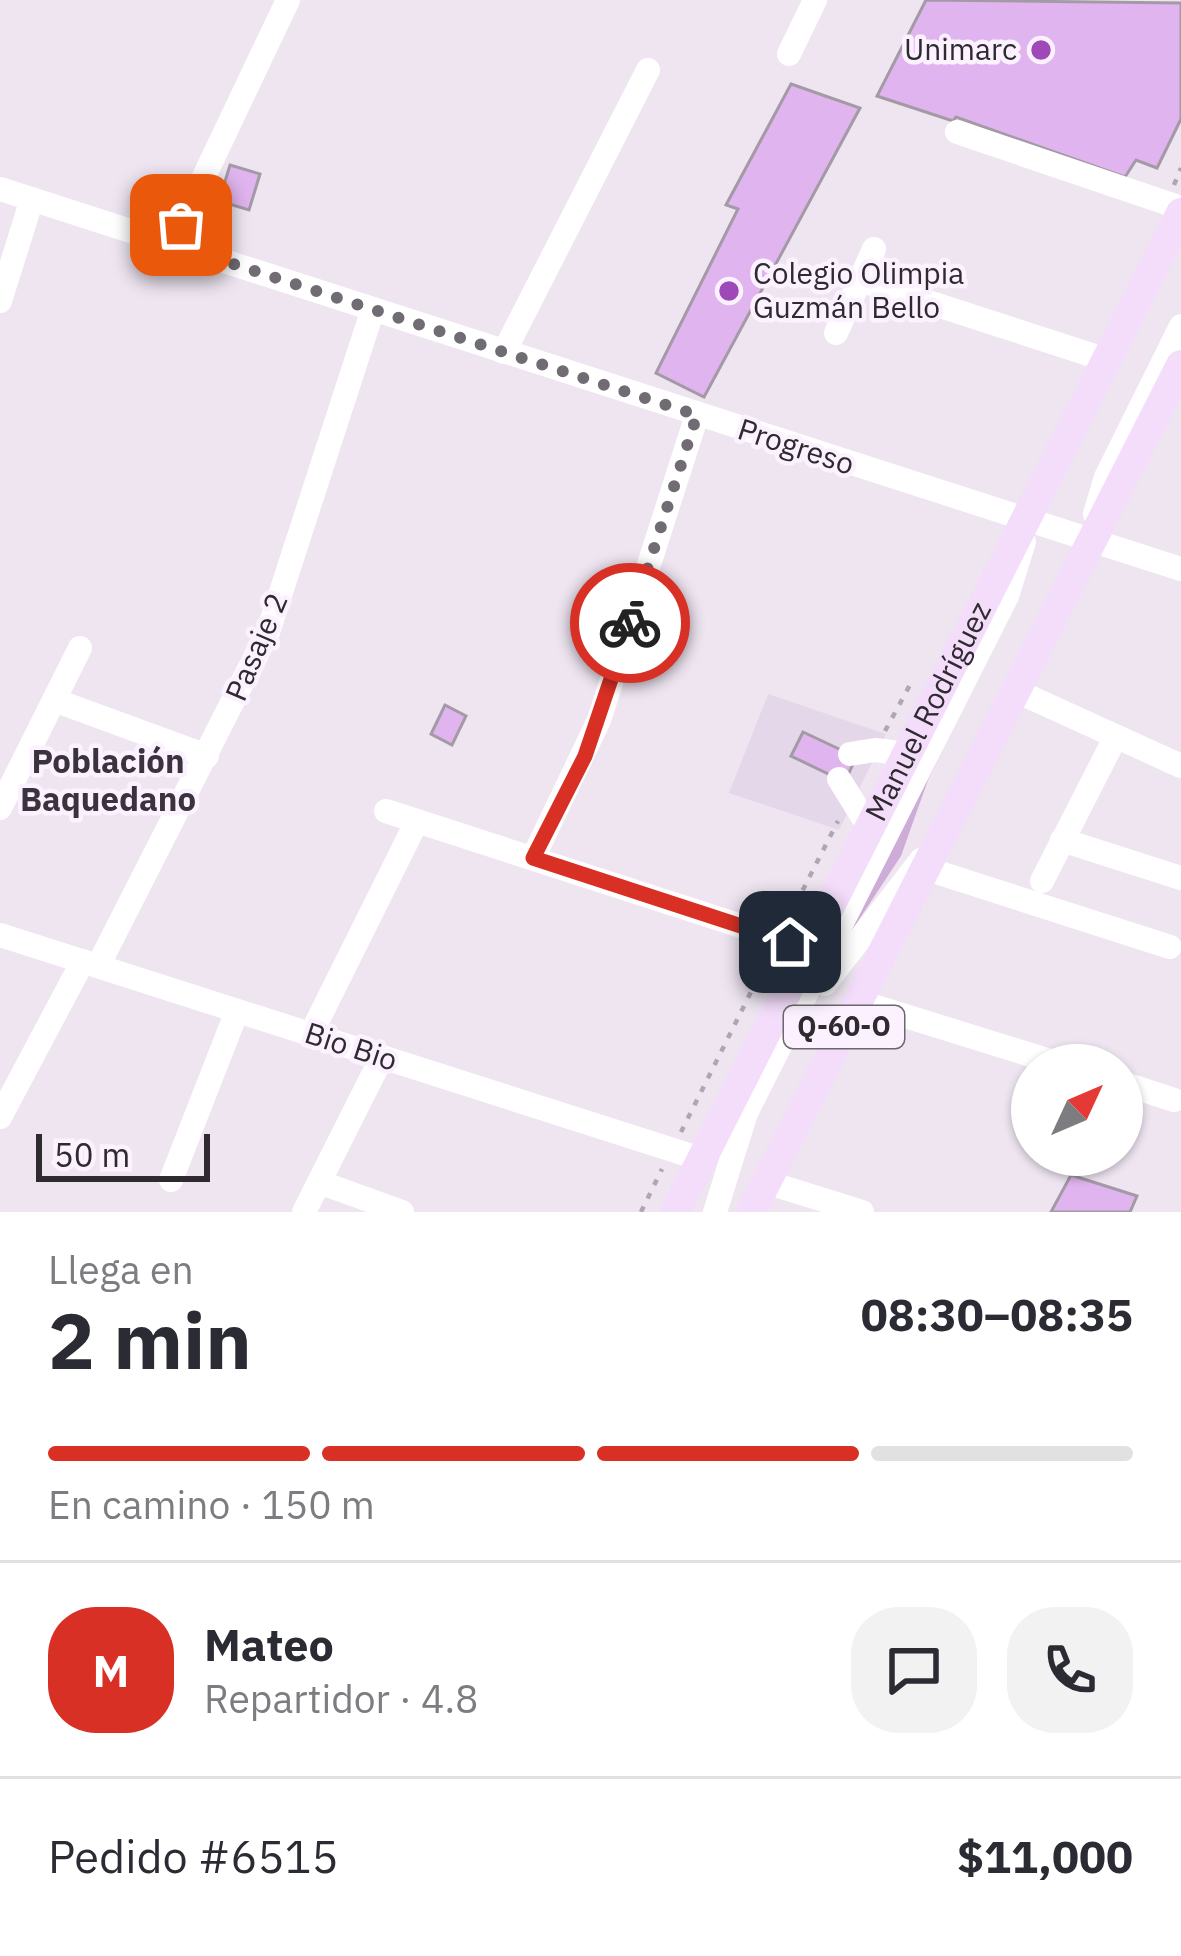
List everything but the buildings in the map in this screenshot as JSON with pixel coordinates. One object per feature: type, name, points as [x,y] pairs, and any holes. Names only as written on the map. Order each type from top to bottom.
[{"type":"main road","name":"Manuel Rodríguez","points":[[675,1212],[1181,210]]},
{"type":"main road","name":"Q-60-O","points":[[751,1212],[1181,365]]},
{"type":"street","points":[[172,244],[288,0]]},
{"type":"street","points":[[788,54],[815,0]]},
{"type":"street","points":[[504,352],[648,70]]},
{"type":"street","points":[[957,133],[1181,210]]},
{"type":"street","name":"Progreso","points":[[0,189],[1181,569]]},
{"type":"street","points":[[0,301],[32,199]]},
{"type":"street","points":[[836,333],[874,249]]},
{"type":"street","points":[[860,280],[1107,360]]},
{"type":"street","name":"Pasaje 2","points":[[0,1118],[207,756],[268,632],[373,309]]},
{"type":"street","points":[[1090,540],[1106,477],[1181,326]]},
{"type":"street","points":[[533,858],[599,720],[697,415]]},
{"type":"street","points":[[715,1212],[746,1113],[1007,596],[1025,521]]},
{"type":"street","points":[[0,808],[80,648]]},
{"type":"street","points":[[1014,689],[1181,766]]},
{"type":"street","points":[[54,700],[207,756]]},
{"type":"street","points":[[1042,881],[1115,738]]},
{"type":"street","points":[[850,754],[875,750],[907,754]]},
{"type":"street","points":[[838,778],[870,829]]},
{"type":"street","points":[[386,811],[809,948]]},
{"type":"street","points":[[311,1034],[418,821]]},
{"type":"street","points":[[1062,841],[1181,878]]},
{"type":"street","points":[[729,1212],[757,1123],[823,986],[930,854],[1170,947]]},
{"type":"street","name":"Bio Bio","points":[[0,935],[701,1159]]},
{"type":"street","points":[[857,1000],[1011,1049]]},
{"type":"street","points":[[171,1180],[237,1010]]},
{"type":"street","points":[[304,1212],[382,1057]]},
{"type":"street","points":[[1143,1090],[1174,1100]]},
{"type":"street","points":[[319,1182],[402,1212]]},
{"type":"street","points":[[766,1182],[862,1212]]},
{"type":"shaded area","points":[[1023,583],[928,780],[901,856],[833,959]]},
{"type":"shaded area","points":[[768,694],[886,734],[839,830],[729,793]]},
{"type":"way so far","points":[[181,225],[172,244],[697,415],[630,623]]},
{"type":"place","name":"Unimarc","points":[[1041,50]]},
{"type":"place","name":"Colegio Olimpia Guzmán Bello","points":[[729,291]]},
{"type":"district","name":"Población Baquedano","points":[[108,780]]},
{"type":"route","points":[[630,623],[585,756],[533,858],[790,942]]}]
